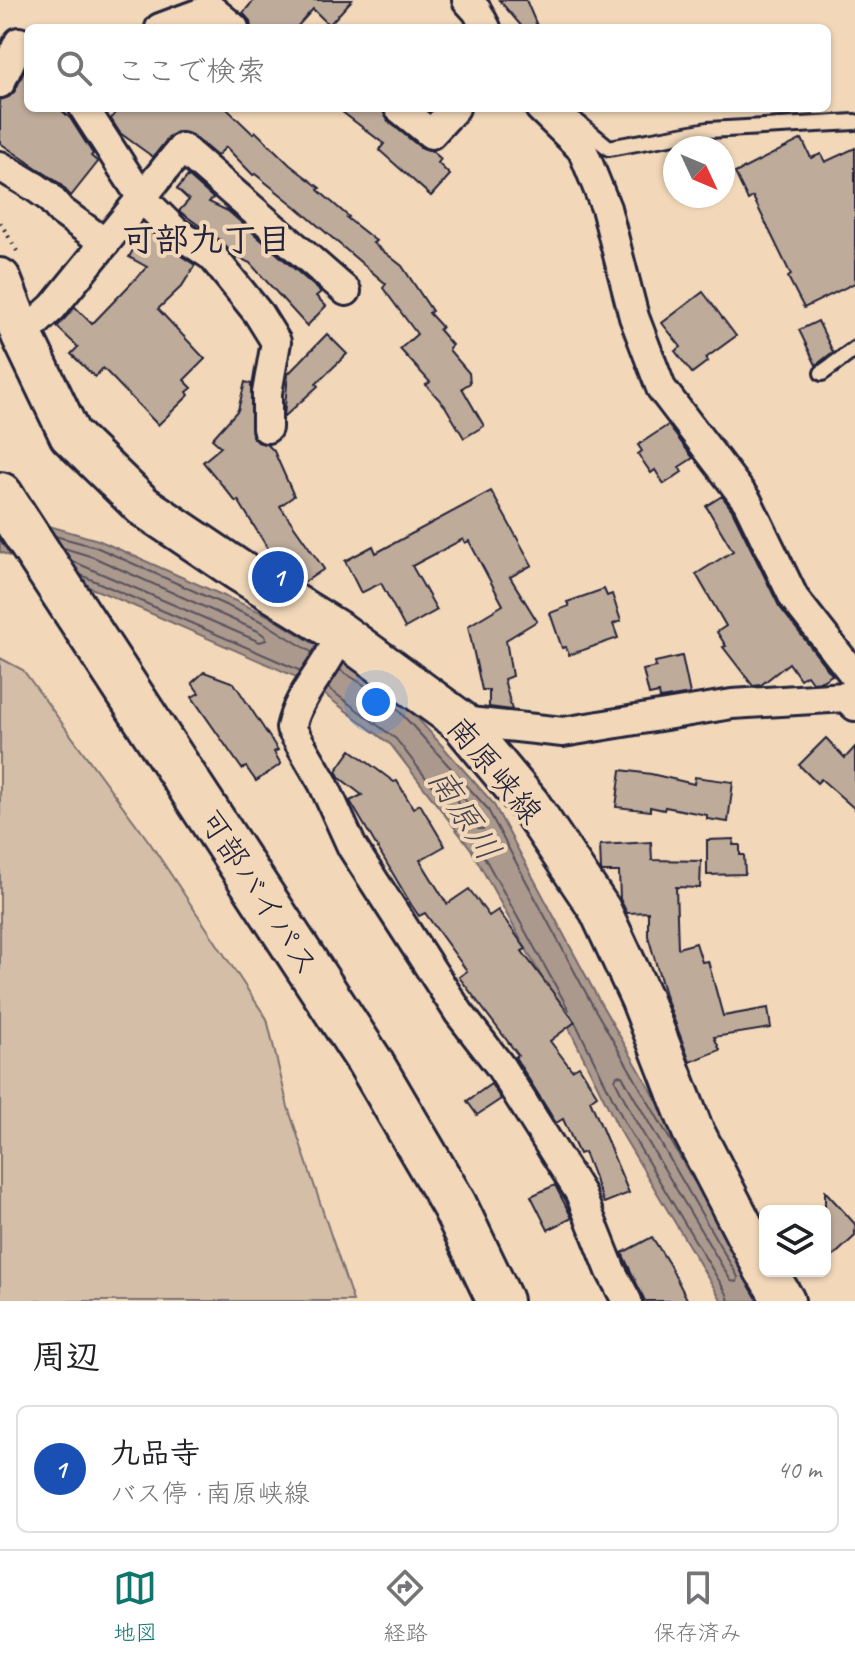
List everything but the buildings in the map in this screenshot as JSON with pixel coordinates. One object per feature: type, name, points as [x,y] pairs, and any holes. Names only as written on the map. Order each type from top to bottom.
[{"type":"highway","name":"可部バイパス","points":[[0,495],[370,1062],[454,1205],[500,1301]]},
{"type":"main road","name":"南原峡線","points":[[0,279],[22,335],[70,435],[143,506],[337,642],[460,721],[529,804],[600,910],[641,998],[692,1129],[759,1258]]},
{"type":"main road","name":"南原峡線","points":[[769,1277],[784,1301]]},
{"type":"street","points":[[467,0],[484,24]]},
{"type":"street","points":[[171,24],[211,9],[229,24]]},
{"type":"street","points":[[0,83],[16,40]]},
{"type":"street","points":[[87,112],[142,198],[176,232],[212,256],[258,313],[276,342],[267,393],[267,428]]},
{"type":"street","points":[[404,112],[431,134],[451,112]]},
{"type":"street","points":[[544,112],[582,149],[585,156],[606,208],[634,317],[661,388],[747,501],[794,598],[855,676]]},
{"type":"street","points":[[22,335],[53,307],[182,148],[346,291]]},
{"type":"street","points":[[0,166],[35,187],[61,211],[105,243]]},
{"type":"street","points":[[337,642],[295,707],[291,728],[323,783],[352,847],[459,1013],[500,1066],[561,1160],[580,1193],[611,1271],[627,1301]]},
{"type":"street","points":[[460,721],[563,732],[732,704],[846,697],[855,706]]},
{"type":"lane","points":[[565,112],[609,148],[708,130],[855,122]]},
{"type":"lane","points":[[822,373],[855,349]]},
{"type":"shaded area","points":[[0,658],[23,670],[150,843],[267,1019],[288,1107],[353,1301],[0,1301]]},
{"type":"water","name":"南原川","points":[[0,512],[98,540],[267,615],[396,694],[493,803],[600,1002],[773,1301],[722,1301],[619,1129],[565,1020],[471,849],[391,745],[308,682],[111,596],[0,552]]},
{"type":"place","name":"九品寺","points":[[278,577]]},
{"type":"district","name":"可部九丁目","points":[[206,239]]}]
